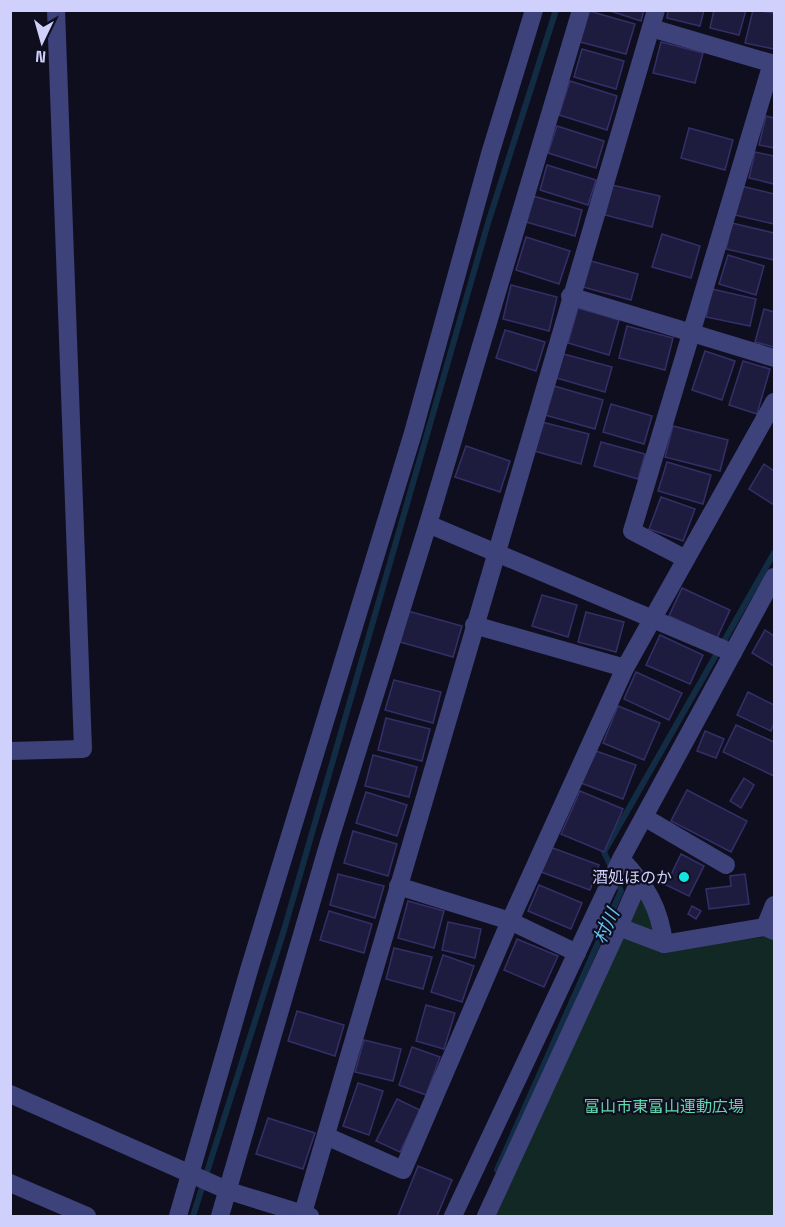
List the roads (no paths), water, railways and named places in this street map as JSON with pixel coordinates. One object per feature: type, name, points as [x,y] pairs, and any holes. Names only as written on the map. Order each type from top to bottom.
[{"type":"street","points":[[10,751],[83,749],[56,10]]},
{"type":"street","points":[[178,1216],[249,970],[410,444],[487,165],[534,10]]},
{"type":"street","points":[[220,1216],[329,842],[428,524],[581,10]]},
{"type":"street","points":[[10,1095],[229,1191],[306,1215],[326,1136],[398,886],[653,19],[773,64],[632,531],[686,559]]},
{"type":"street","points":[[570,296],[774,358]]},
{"type":"street","points":[[326,1136],[404,1170],[510,921],[625,668],[774,402]]},
{"type":"street","points":[[428,524],[733,653]]},
{"type":"street","points":[[453,1216],[621,859],[774,577]]},
{"type":"street","points":[[474,625],[625,668]]},
{"type":"street","points":[[644,817],[726,865]]},
{"type":"street","points":[[621,859],[640,879],[652,897],[662,920],[664,944]]},
{"type":"street","points":[[486,1216],[640,879]]},
{"type":"street","points":[[398,886],[510,921],[577,953]]},
{"type":"street","points":[[619,927],[664,944],[770,929],[774,905]]},
{"type":"street","points":[[10,1183],[87,1216]]},
{"type":"waterway","points":[[193,1216],[284,930],[488,223],[556,10]]},
{"type":"waterway","name":"村川","points":[[612,869],[604,852],[774,553]]},
{"type":"waterway","name":"村川","points":[[497,1170],[621,891],[616,878]]},
{"type":"place","name":"酒処ほのか","points":[[684,877]]},
{"type":"park label","name":"富山市東富山運動広場","points":[[664,1106]]}]
